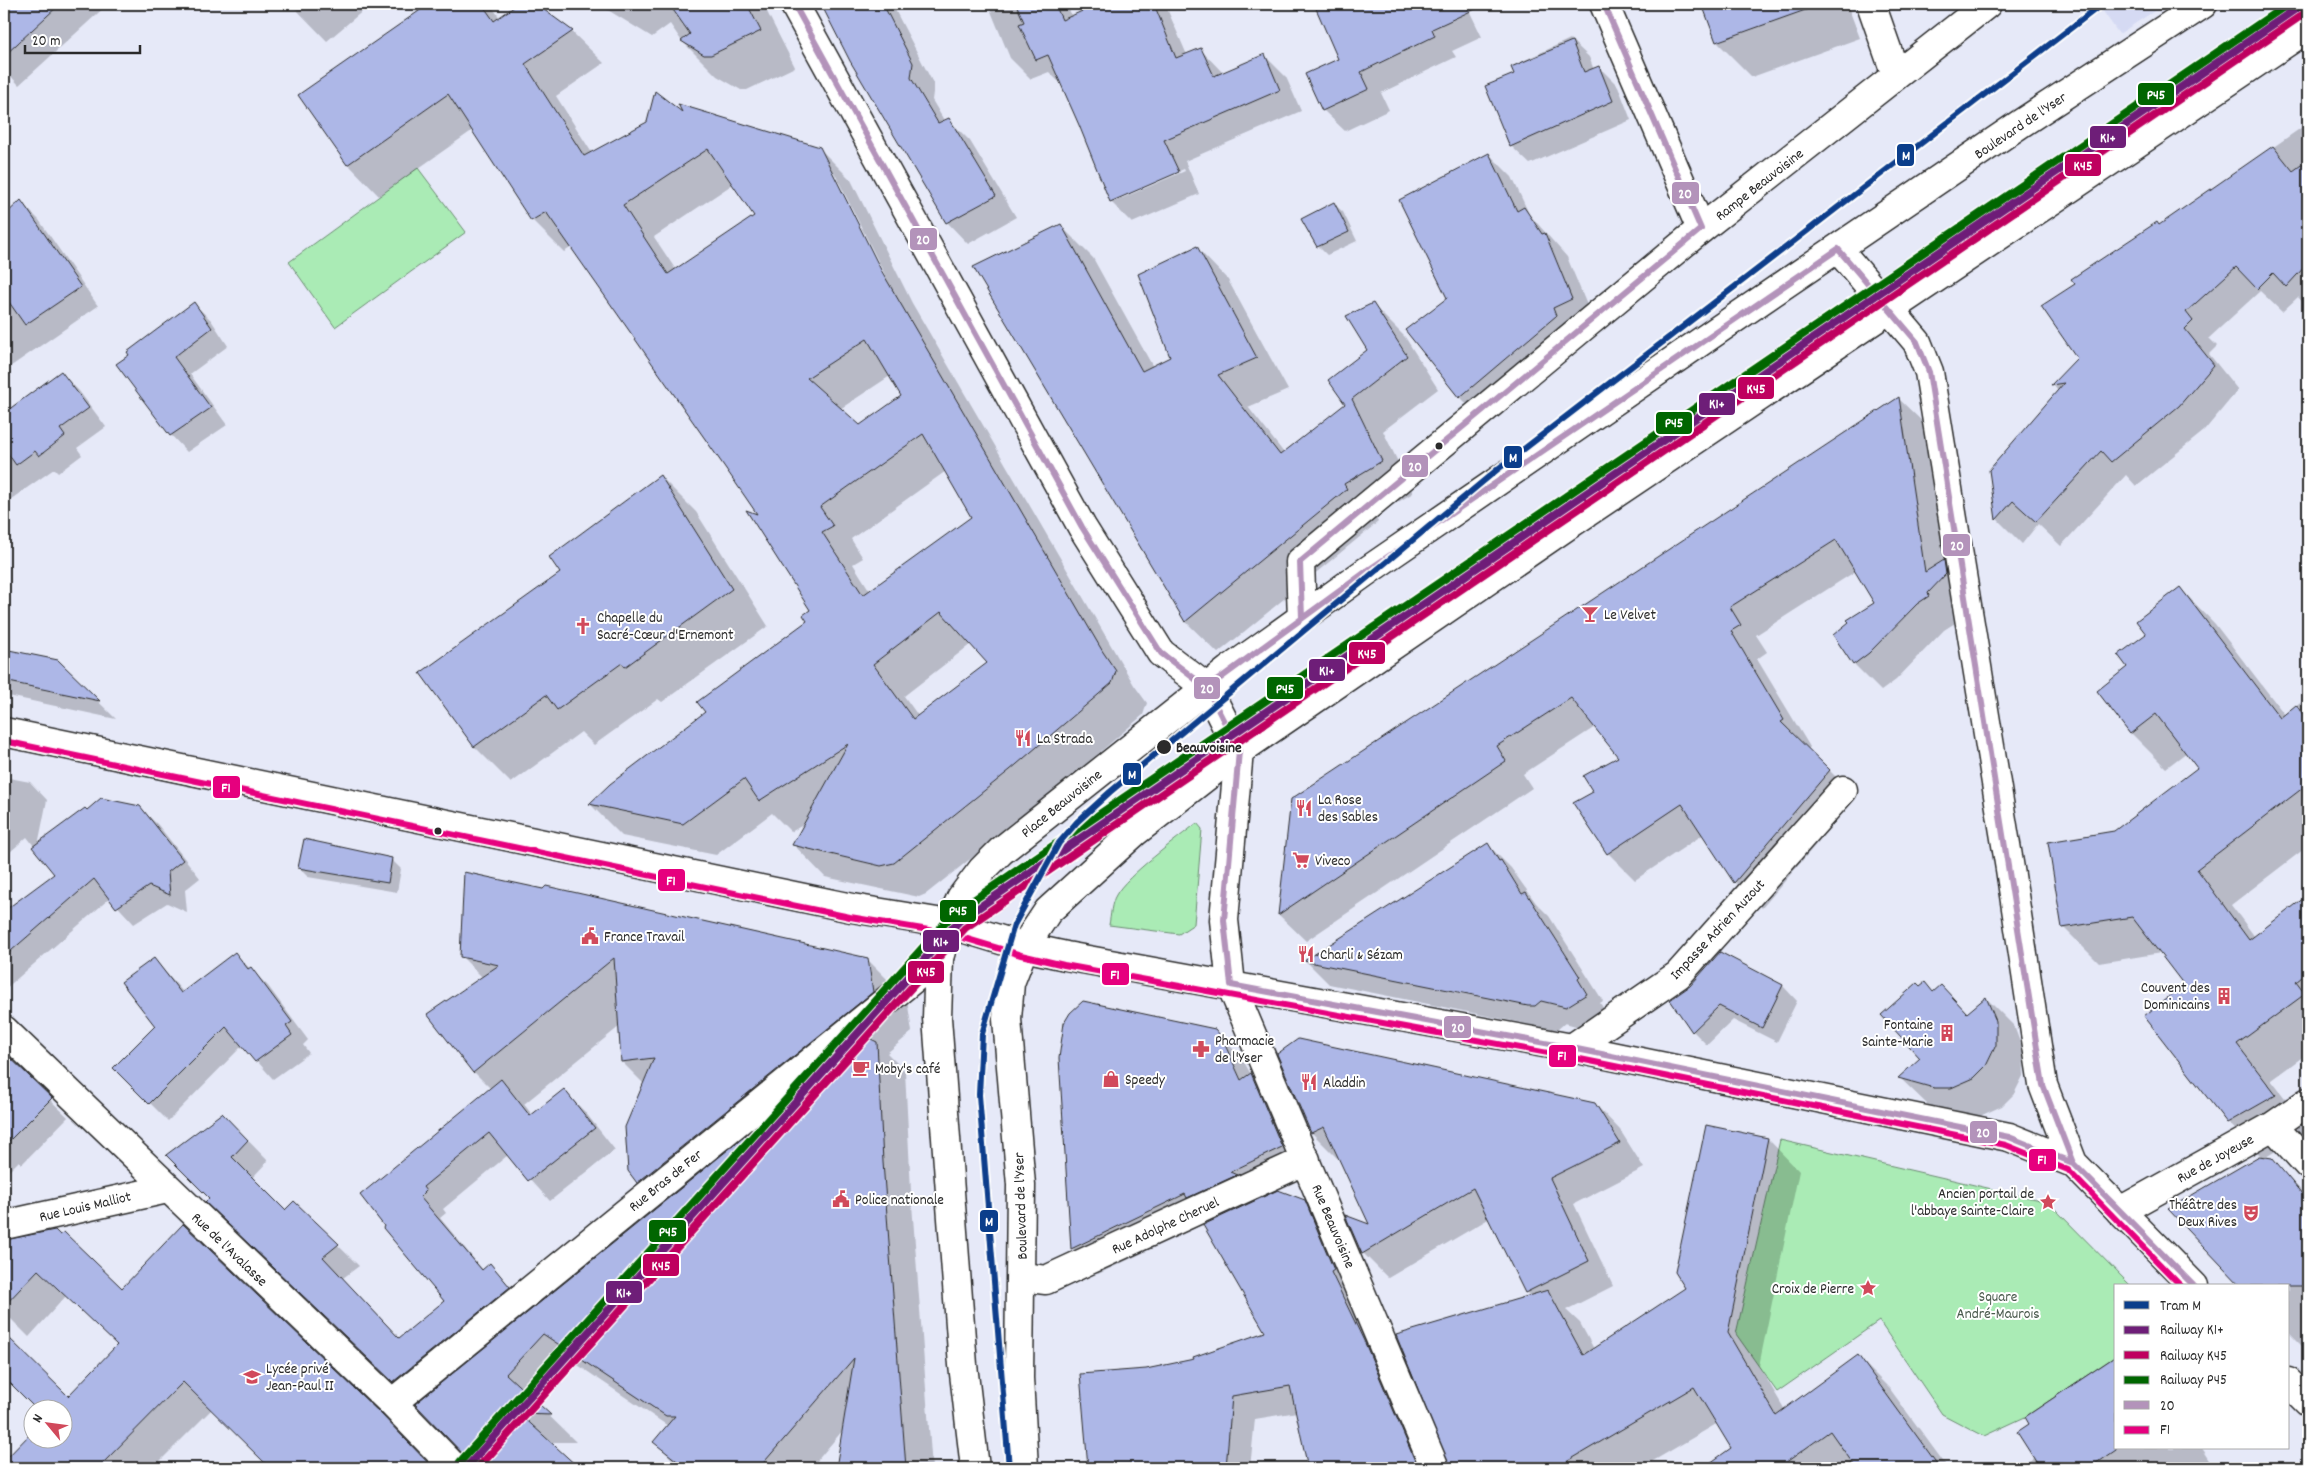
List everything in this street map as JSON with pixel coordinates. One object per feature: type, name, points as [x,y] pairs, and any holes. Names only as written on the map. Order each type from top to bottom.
[{"type":"street","points":[[794,4],[1082,527],[1161,652],[1207,688],[1240,751],[1224,920],[1231,985]]},
{"type":"street","points":[[1604,4],[1701,229]]},
{"type":"street","points":[[1871,4],[1896,76]]},
{"type":"street","name":"Rampe Beauvoisine","points":[[1302,618],[1300,562],[1701,229],[1987,4]]},
{"type":"street","name":"Boulevard de l'Yser","points":[[1207,688],[1302,618],[1838,249],[2203,4]]},
{"type":"street","points":[[1024,947],[1048,911],[1072,887],[1135,832],[1240,751],[1567,526],[2308,28]]},
{"type":"street","points":[[1838,249],[1918,342],[1929,372],[1941,435],[2043,1085],[2074,1163],[2192,1284]]},
{"type":"street","name":"Place Beauvoisine","points":[[939,958],[949,924],[961,898],[982,870],[1207,688]]},
{"type":"street","points":[[4,732],[852,908],[949,924],[1024,947],[1572,1048],[2009,1137],[2074,1163]]},
{"type":"street","name":"Impasse Adrien Auzout","points":[[1572,1048],[1678,975],[1843,790]]},
{"type":"street","name":"Boulevard de l'Yser","points":[[1024,947],[1010,983],[1007,1019],[1021,1185],[1020,1378],[1024,1468]]},
{"type":"street","points":[[939,958],[937,1018],[963,1366],[975,1468]]},
{"type":"street","name":"Rue Bras de Fer","points":[[392,1403],[939,958]]},
{"type":"street","name":"Rue Beauvoisine","points":[[1231,985],[1435,1468]]},
{"type":"street","name":"Rue de l'Avalasse","points":[[4,1030],[167,1189],[392,1403],[454,1468]]},
{"type":"street","name":"Rue de Joyeuse","points":[[2120,1211],[2273,1126],[2308,1102]]},
{"type":"street","points":[[2273,1126],[2308,1165]]},
{"type":"street","name":"Rue Adolphe Cheruel","points":[[1022,1277],[1046,1280],[1306,1160]]},
{"type":"street","name":"Rue Louis Malliot","points":[[4,1225],[167,1189]]},
{"type":"street","points":[[2290,1384],[2308,1402]]},
{"type":"shaded area","points":[[2098,4],[2165,4],[2119,34]]},
{"type":"green space","points":[[418,168],[466,232],[335,327],[289,262]]},
{"type":"green space","points":[[1197,823],[1202,829],[1194,924],[1179,934],[1109,925],[1113,902],[1122,887],[1153,857]]},
{"type":"green space","name":"Square André-Maurois","points":[[1780,1140],[2048,1202],[2129,1284],[2114,1284],[2114,1357],[2025,1417],[1984,1436],[1942,1414],[1879,1321],[1777,1392],[1736,1334]]},
{"type":"building","points":[[4,4],[60,4],[4,56]]},
{"type":"building","points":[[429,4],[482,4],[494,21],[518,4],[536,4],[573,31],[525,64],[584,156],[647,122],[655,91],[682,112],[678,104],[820,147],[881,270],[1103,652],[1116,671],[1112,683],[1010,770],[894,863],[881,866],[792,845],[848,744],[759,801],[744,779],[683,824],[589,804],[610,784],[705,712],[697,702],[807,621],[803,615],[810,610],[746,510],[757,514],[546,212],[531,221],[448,94],[347,165],[298,95]],"holes":[[[708,149],[754,216],[668,274],[623,205]],[[867,339],[901,396],[860,425],[807,378]],[[923,434],[971,517],[863,595],[822,532],[833,526],[820,507]],[[941,612],[987,663],[913,719],[873,664]]]},
{"type":"building","points":[[669,4],[747,4],[761,31],[711,55],[704,55],[681,41],[690,34]]},
{"type":"building","points":[[821,4],[883,4],[913,63],[911,78],[938,123],[949,118],[996,196],[946,223],[850,61]]},
{"type":"building","points":[[1016,4],[1055,4],[1062,20],[1098,4],[1154,4],[1176,58],[1201,48],[1214,76],[1265,54],[1280,90],[1164,140],[1179,172],[1110,202],[1048,55],[1036,60],[1019,24],[1024,22]]},
{"type":"building","points":[[1314,4],[1486,4],[1432,29],[1435,36],[1361,72],[1369,89],[1322,111],[1305,74],[1338,59]]},
{"type":"building","points":[[1702,4],[1811,4],[1811,8],[1716,42]]},
{"type":"building","points":[[1572,41],[1584,72],[1599,66],[1613,101],[1510,147],[1485,86],[1514,74],[1511,67]]},
{"type":"building","points":[[2273,146],[2293,171],[2308,160],[2308,263],[2286,287],[2273,273],[2257,289],[2236,267],[2186,312],[2193,321],[2185,329],[2214,365],[2179,406],[2111,462],[2101,451],[2036,522],[2013,501],[1996,520],[1989,470],[2064,383],[2051,385],[2077,358],[2041,306],[2075,284],[2071,279],[2157,222],[2159,225]]},
{"type":"building","points":[[1489,153],[1517,211],[1524,207],[1542,234],[1545,233],[1572,299],[1553,308],[1556,316],[1459,398],[1405,330],[1447,298],[1399,200]]},
{"type":"building","points":[[21,200],[81,287],[25,325],[4,295],[4,216]]},
{"type":"building","points":[[1334,202],[1349,232],[1317,247],[1301,219]]},
{"type":"building","points":[[1061,224],[1142,371],[1170,357],[1138,274],[1197,246],[1257,358],[1218,375],[1280,455],[1345,404],[1328,380],[1367,350],[1346,316],[1373,303],[1407,356],[1352,399],[1382,461],[1344,484],[1347,489],[1185,622],[973,267]]},
{"type":"building","points":[[194,302],[212,328],[174,357],[211,408],[170,436],[116,364],[129,355],[127,352]]},
{"type":"building","points":[[61,371],[89,408],[60,429],[65,436],[39,456],[35,451],[16,465],[4,448],[4,413]]},
{"type":"building","points":[[1899,397],[1925,572],[1944,560],[1946,574],[1928,593],[1929,596],[1917,604],[1869,653],[1853,665],[1833,635],[1849,622],[1847,620],[1874,603],[1836,540],[1730,607],[1741,625],[1731,631],[1784,720],[1781,722],[1830,770],[1734,883],[1682,804],[1607,854],[1573,803],[1593,792],[1583,776],[1618,757],[1571,698],[1497,746],[1506,761],[1278,915],[1291,799]]},
{"type":"building","name":"Chapelle du Sacré-Cœur d'Ernemont","points":[[660,475],[732,589],[625,667],[622,663],[557,710],[546,695],[474,747],[420,673],[560,573],[549,557]]},
{"type":"building","points":[[2180,587],[2280,718],[2296,705],[2308,721],[2308,784],[2197,869],[2249,940],[2308,895],[2308,972],[2296,982],[2305,994],[2237,1044],[2276,1095],[2227,1123],[2144,1016],[2184,985],[2132,917],[2062,928],[2048,842],[2114,831],[2197,768],[2156,714],[2130,734],[2097,691],[2127,667],[2118,655],[2146,634],[2136,621]]},
{"type":"building","points":[[4,649],[58,660],[100,701],[4,681]]},
{"type":"building","points":[[101,798],[140,806],[183,860],[168,872],[170,895],[149,886],[116,908],[94,879],[4,957],[4,911],[54,874],[32,847],[85,808],[87,810]]},
{"type":"building","points":[[304,839],[392,858],[388,883],[298,868]]},
{"type":"building","points":[[1488,843],[1522,894],[1526,892],[1580,977],[1578,979],[1587,994],[1566,1007],[1541,1001],[1535,1006],[1528,1006],[1304,961]]},
{"type":"building","points":[[464,872],[543,889],[546,886],[868,958],[873,992],[637,1183],[628,1171],[625,1127],[654,1058],[621,1062],[614,958],[473,1073],[427,1014],[499,965],[460,957]]},
{"type":"building","points":[[235,952],[248,969],[251,967],[292,1022],[286,1026],[292,1035],[255,1062],[226,1027],[149,1104],[113,1068],[155,1026],[121,982],[154,958],[181,993]]},
{"type":"building","points":[[1720,952],[1783,985],[1762,1028],[1719,1006],[1692,1032],[1670,1000],[1690,986]]},
{"type":"building","name":"Fontaine Sainte-Marie","points":[[1925,982],[1933,992],[1941,985],[1967,1013],[1986,997],[1996,1021],[1996,1045],[1986,1066],[1974,1078],[1951,1088],[1934,1088],[1898,1078],[1920,1058],[1881,1015],[1917,983],[1920,986]]},
{"type":"building","points":[[1083,1001],[1215,1029],[1221,1036],[1241,1080],[1251,1073],[1282,1147],[1230,1172],[1237,1175],[1187,1198],[1185,1194],[1071,1249],[1059,1058],[1064,1023],[1070,1013]]},
{"type":"building","points":[[867,1037],[877,1042],[883,1162],[906,1468],[836,1468],[854,1358],[759,1468],[686,1468],[653,1442],[675,1416],[666,1416],[543,1334],[506,1374],[551,1415],[520,1414],[579,1468],[470,1468],[466,1457],[415,1404]]},
{"type":"building","points":[[1298,1039],[1595,1103],[1620,1143],[1550,1178],[1589,1261],[1525,1293],[1473,1188],[1362,1254],[1345,1215],[1369,1224],[1324,1127],[1311,1133],[1277,1054]]},
{"type":"building","points":[[4,1052],[52,1098],[4,1146]]},
{"type":"building","points":[[501,1079],[530,1116],[564,1089],[595,1128],[528,1181],[489,1133],[423,1187],[426,1191],[420,1197],[482,1270],[490,1263],[510,1287],[393,1382],[205,1202],[209,1198],[166,1155],[222,1113],[248,1140],[232,1157],[285,1210],[294,1201],[339,1244],[323,1257],[399,1338],[444,1301],[383,1228],[384,1226],[360,1195]]},
{"type":"building","points":[[1706,1125],[1768,1138],[1728,1333],[1776,1415],[1858,1355],[1940,1468],[1856,1468],[1830,1431],[1778,1468],[1703,1468],[1731,1448],[1694,1387],[1556,1468],[1450,1468],[1396,1335],[1548,1290],[1583,1355],[1685,1288],[1675,1272]]},
{"type":"building","name":"Théâtre des Deux Rives","points":[[2259,1156],[2272,1158],[2308,1201],[2308,1286],[2239,1284],[2168,1209]]},
{"type":"building","points":[[1278,1190],[1305,1200],[1334,1270],[1331,1272],[1365,1343],[1418,1468],[1308,1468],[1290,1386],[1232,1396],[1226,1468],[1088,1468],[1080,1374],[1146,1369],[1194,1359],[1193,1357],[1265,1332],[1203,1225]]},
{"type":"building","points":[[183,1224],[381,1414],[433,1468],[270,1468],[183,1382],[98,1468],[4,1468],[4,1461],[22,1442],[22,1450],[72,1450],[72,1400],[27,1400],[4,1377],[4,1333],[68,1396],[117,1345],[38,1270],[4,1306],[4,1240],[55,1230],[60,1235],[64,1232],[122,1288]]},
{"type":"building","points":[[2114,1357],[2114,1450],[2116,1450],[2090,1468],[2040,1468],[2017,1432],[2029,1424],[2025,1417]]},
{"type":"tram line","name":"M","points":[[1009,1468],[979,1095],[982,1034],[1014,925],[1059,843],[1077,822],[1110,792],[1498,469],[2102,4]]},
{"type":"rail line","name":"P45","points":[[460,1462],[953,914],[2288,4]]},
{"type":"rail line","name":"K1+","points":[[466,1468],[959,921],[2303,4]]},
{"type":"rail line","name":"K45","points":[[478,1468],[965,928],[2308,11]]},
{"type":"transit line","name":"20","points":[[794,4],[1082,527],[1161,653],[1207,688],[1239,751],[1224,920],[1231,985],[1572,1048],[2009,1137],[2073,1163],[2192,1284]]},
{"type":"transit line","name":"20","points":[[1302,618],[1300,562],[1701,229],[1604,4]]},
{"type":"transit line","name":"20","points":[[1207,688],[1367,571],[1838,249],[1917,342],[1929,372],[2043,1085],[2073,1163],[2093,1183]]},
{"type":"transit line","name":"F1","points":[[4,741],[850,917],[947,933],[1021,955],[1064,965],[1570,1057],[2006,1145],[2068,1170],[2179,1284]]},
{"type":"place","name":"Le Velvet","points":[[1590,614]]},
{"type":"place","name":"Chapelle du Sacré-Cœur d'Ernemont","points":[[583,626]]},
{"type":"place","name":"La Strada","points":[[1023,738]]},
{"type":"place","name":"Beauvoisine","points":[[1164,747]]},
{"type":"place","name":"La Rose des Sables","points":[[1304,808]]},
{"type":"place","name":"Viveco","points":[[1301,860]]},
{"type":"place","name":"France Travail","points":[[590,936]]},
{"type":"place","name":"Charli & Sézam","points":[[1306,954]]},
{"type":"place","name":"Couvent des Dominicains","points":[[2224,996]]},
{"type":"place","name":"Fontaine Sainte-Marie","points":[[1947,1033]]},
{"type":"place","name":"Pharmacie de l'Yser","points":[[1201,1049]]},
{"type":"place","name":"Moby's café","points":[[861,1068]]},
{"type":"place","name":"Speedy","points":[[1111,1079]]},
{"type":"place","name":"Aladdin","points":[[1309,1082]]},
{"type":"place","name":"Police nationale","points":[[841,1199]]},
{"type":"place","name":"Ancien portail de l'abbaye Sainte-Claire","points":[[2048,1202]]},
{"type":"place","name":"Théâtre des Deux Rives","points":[[2251,1213]]},
{"type":"place","name":"Croix de Pierre","points":[[1868,1288]]},
{"type":"place","name":"Lycée privé Jean-Paul II","points":[[252,1377]]}]
